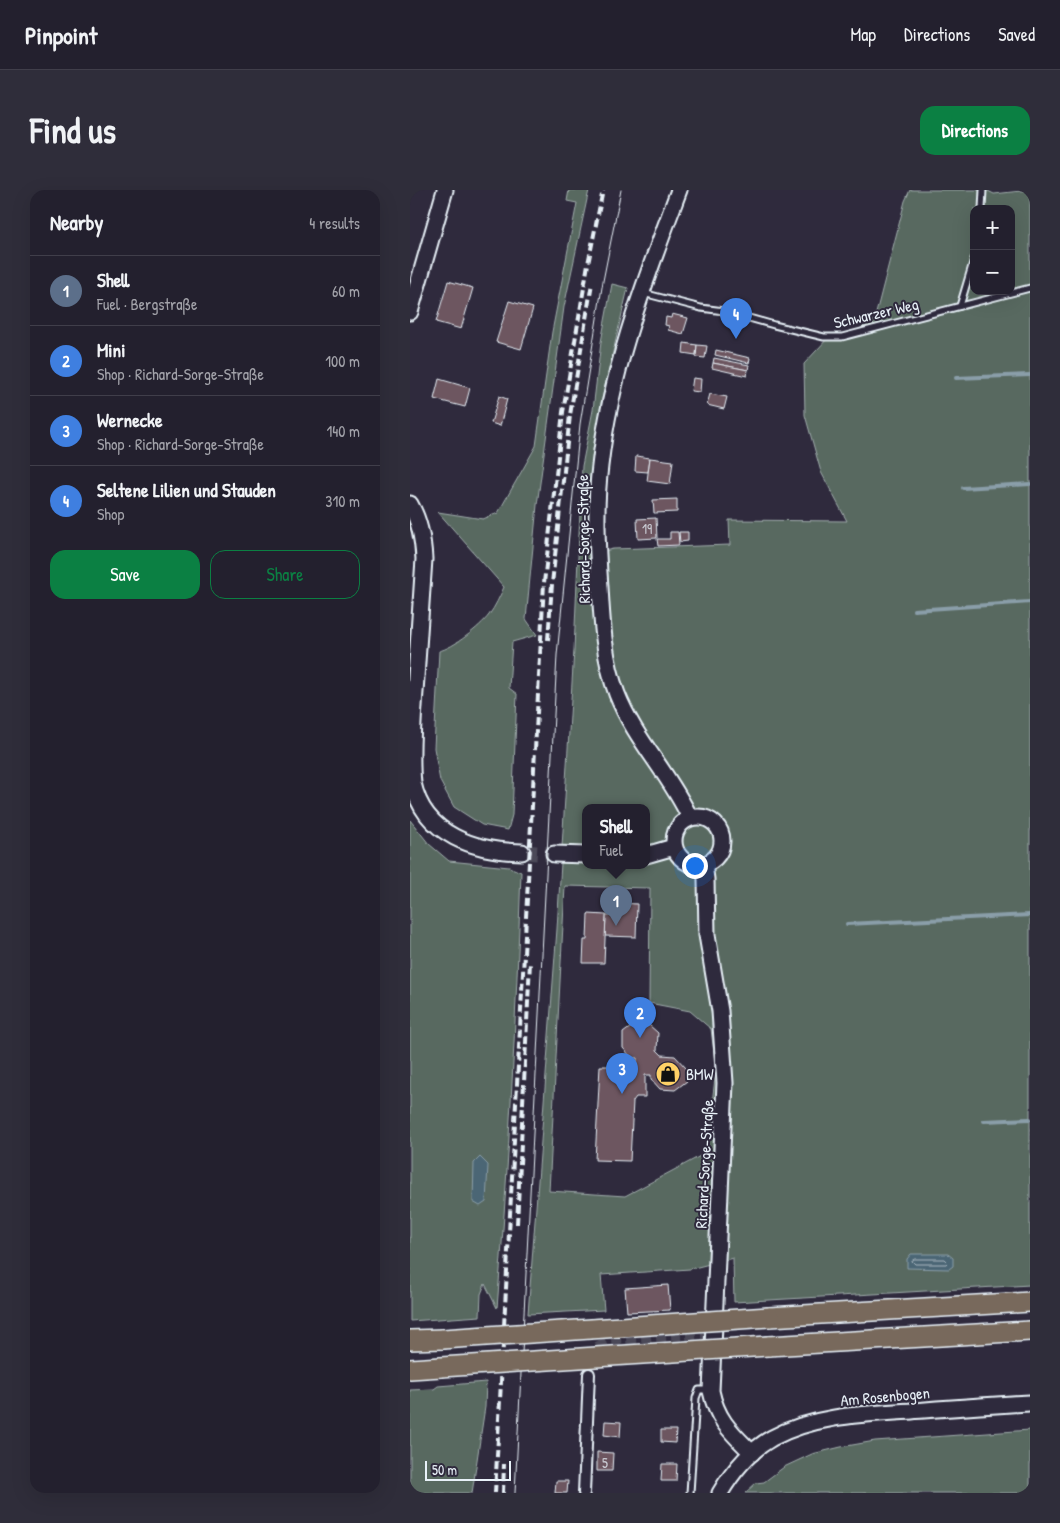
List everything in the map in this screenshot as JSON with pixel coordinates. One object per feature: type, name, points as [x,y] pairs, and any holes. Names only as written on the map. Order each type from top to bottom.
[{"type":"highway","points":[[410,1340],[1030,1302]]},
{"type":"highway","points":[[410,1369],[1030,1331]]},
{"type":"main road","points":[[410,312],[445,190]]},
{"type":"main road","name":"Richard-Sorge-Straße","points":[[679,190],[640,292],[610,404],[600,467],[597,534],[602,626],[611,673],[624,712],[640,741],[671,783],[690,818]]},
{"type":"main road","points":[[410,504],[419,524],[424,559],[412,746],[413,783],[421,803],[431,820],[446,833],[478,848],[497,852],[522,852]]},
{"type":"main road","points":[[697,817],[710,820],[716,825],[722,838],[720,851],[711,862],[704,865],[696,866],[689,864],[677,854],[674,847],[673,840],[678,826],[690,818],[697,817]]},
{"type":"main road","points":[[650,854],[674,847]]},
{"type":"main road","points":[[554,854],[582,855]]},
{"type":"main road","name":"Richard-Sorge-Straße","points":[[704,865],[707,935],[720,1012],[724,1062],[723,1204],[711,1390],[714,1406],[723,1423],[752,1453]]},
{"type":"main road","name":"Am Rosenbogen","points":[[720,1493],[735,1471],[752,1453],[780,1434],[824,1420],[877,1413],[1030,1403]]},
{"type":"street","points":[[584,1493],[589,1374]]},
{"type":"lane","points":[[982,205],[983,190]]},
{"type":"lane","points":[[960,306],[970,272]]},
{"type":"lane","name":"Schwarzer Weg","points":[[640,292],[693,307],[724,311],[824,337],[842,337],[1030,288]]},
{"type":"lane","points":[[690,1493],[696,1398],[699,1390],[711,1390]]},
{"type":"green space","points":[[569,190],[589,190],[564,307],[537,505],[526,619],[537,635],[512,642],[509,688],[517,694],[512,815],[508,830],[482,825],[454,807],[440,781],[434,748],[439,651],[459,641],[485,620],[504,587],[438,512],[483,519],[498,513],[536,446],[552,332],[577,203],[567,201]]},
{"type":"green space","points":[[910,190],[986,190],[994,194],[1030,190],[1030,1285],[734,1302],[733,1258],[690,1269],[601,1275],[604,1310],[528,1314],[557,929],[574,650],[582,466],[593,410],[601,342],[612,284],[628,288],[601,403],[591,488],[590,554],[613,549],[730,545],[729,520],[847,521],[821,472],[805,415],[804,364],[829,337],[855,331],[874,321],[905,201]],"holes":[[[565,886],[650,888],[649,1003],[690,1011],[711,1029],[716,1070],[706,1153],[625,1196],[549,1191]]]},
{"type":"green space","points":[[410,820],[429,844],[449,861],[509,867],[521,872],[512,1090],[497,1308],[485,1284],[481,1294],[480,1316],[410,1321]]},
{"type":"green space","points":[[486,1382],[485,1407],[472,1493],[410,1493],[410,1390],[434,1389],[438,1386]]},
{"type":"green space","points":[[1030,1430],[1030,1493],[745,1493],[756,1483],[764,1482],[784,1467],[812,1454],[841,1447],[875,1441]]},
{"type":"water","points":[[480,1157],[488,1165],[486,1202],[480,1206],[473,1202],[474,1163]]},
{"type":"water","points":[[911,1254],[948,1254],[953,1258],[953,1266],[949,1269],[907,1268],[907,1259]]},
{"type":"building","points":[[448,281],[473,288],[461,329],[436,322]]},
{"type":"building","points":[[509,301],[533,308],[521,349],[496,342]]},
{"type":"building","points":[[672,314],[688,318],[683,334],[668,330],[669,326],[665,325],[666,317],[671,318]]},
{"type":"building","points":[[684,343],[697,345],[696,355],[683,353]]},
{"type":"building","points":[[697,345],[707,346],[705,358],[696,357]]},
{"type":"building","points":[[716,350],[750,358],[749,363],[715,355]]},
{"type":"building","points":[[714,358],[749,365],[748,370],[713,363]]},
{"type":"building","points":[[713,363],[748,370],[747,376],[712,368]]},
{"type":"building","points":[[693,378],[701,379],[700,392],[691,391]]},
{"type":"building","points":[[439,379],[470,388],[465,407],[434,399]]},
{"type":"building","points":[[710,394],[727,397],[724,409],[707,405]]},
{"type":"building","points":[[499,396],[507,399],[500,426],[491,423]]},
{"type":"building","points":[[636,456],[650,458],[648,472],[635,471]]},
{"type":"building","points":[[650,458],[673,461],[670,484],[647,481]]},
{"type":"building","points":[[677,499],[677,512],[654,513],[653,500]]},
{"type":"building","points":[[656,518],[657,538],[638,539],[637,519]]},
{"type":"building","points":[[670,532],[678,532],[679,545],[658,546],[657,539],[670,539]]},
{"type":"building","points":[[679,532],[688,532],[688,541],[680,542]]},
{"type":"building","points":[[618,903],[637,904],[636,937],[605,936],[606,915],[618,915]]},
{"type":"building","points":[[588,914],[606,915],[604,963],[583,963],[584,940],[587,940]]},
{"type":"building","points":[[635,1024],[649,1025],[658,1033],[657,1050],[662,1055],[675,1056],[686,1068],[687,1081],[675,1090],[660,1089],[651,1079],[651,1075],[645,1075],[645,1097],[636,1097],[633,1101],[630,1161],[595,1160],[600,1066],[611,1066],[613,1064],[637,1065],[637,1058],[632,1058],[623,1048],[623,1033]]},
{"type":"building","points":[[668,1285],[670,1310],[627,1312],[625,1288]]},
{"type":"building","points":[[605,1421],[621,1422],[620,1437],[604,1435]]},
{"type":"building","points":[[661,1430],[676,1430],[675,1443],[661,1442]]},
{"type":"building","points":[[597,1452],[613,1453],[612,1471],[597,1471]]},
{"type":"building","points":[[662,1464],[677,1464],[676,1481],[661,1481]]},
{"type":"building","points":[[556,1481],[568,1481],[567,1493],[555,1493]]},
{"type":"waterway","points":[[956,378],[1030,375]]},
{"type":"waterway","points":[[963,488],[1030,484]]},
{"type":"waterway","points":[[914,610],[1030,602]]},
{"type":"waterway","points":[[847,924],[1030,915]]},
{"type":"waterway","points":[[984,1121],[1030,1119]]},
{"type":"tunnel","points":[[522,852],[554,854]]},
{"type":"tunnel","points":[[589,1374],[592,1352],[598,1346],[610,1341],[713,1337]]},
{"type":"tram line","points":[[515,1493],[557,655],[580,424],[603,281],[621,190]]},
{"type":"railway","points":[[495,1493],[544,583],[563,412],[588,264],[603,190]]},
{"type":"railway","points":[[548,640],[570,415],[592,283]]},
{"type":"railway","points":[[517,1224],[530,962]]},
{"type":"railway","points":[[503,1493],[504,1464]]},
{"type":"place","name":"Seltene Lilien und Stauden","points":[[736,339]]},
{"type":"place","name":"Shell","points":[[616,926]]},
{"type":"place","name":"Mini","points":[[640,1038]]},
{"type":"place","name":"BMW","points":[[668,1074]]},
{"type":"place","name":"Wernecke","points":[[622,1094]]}]
